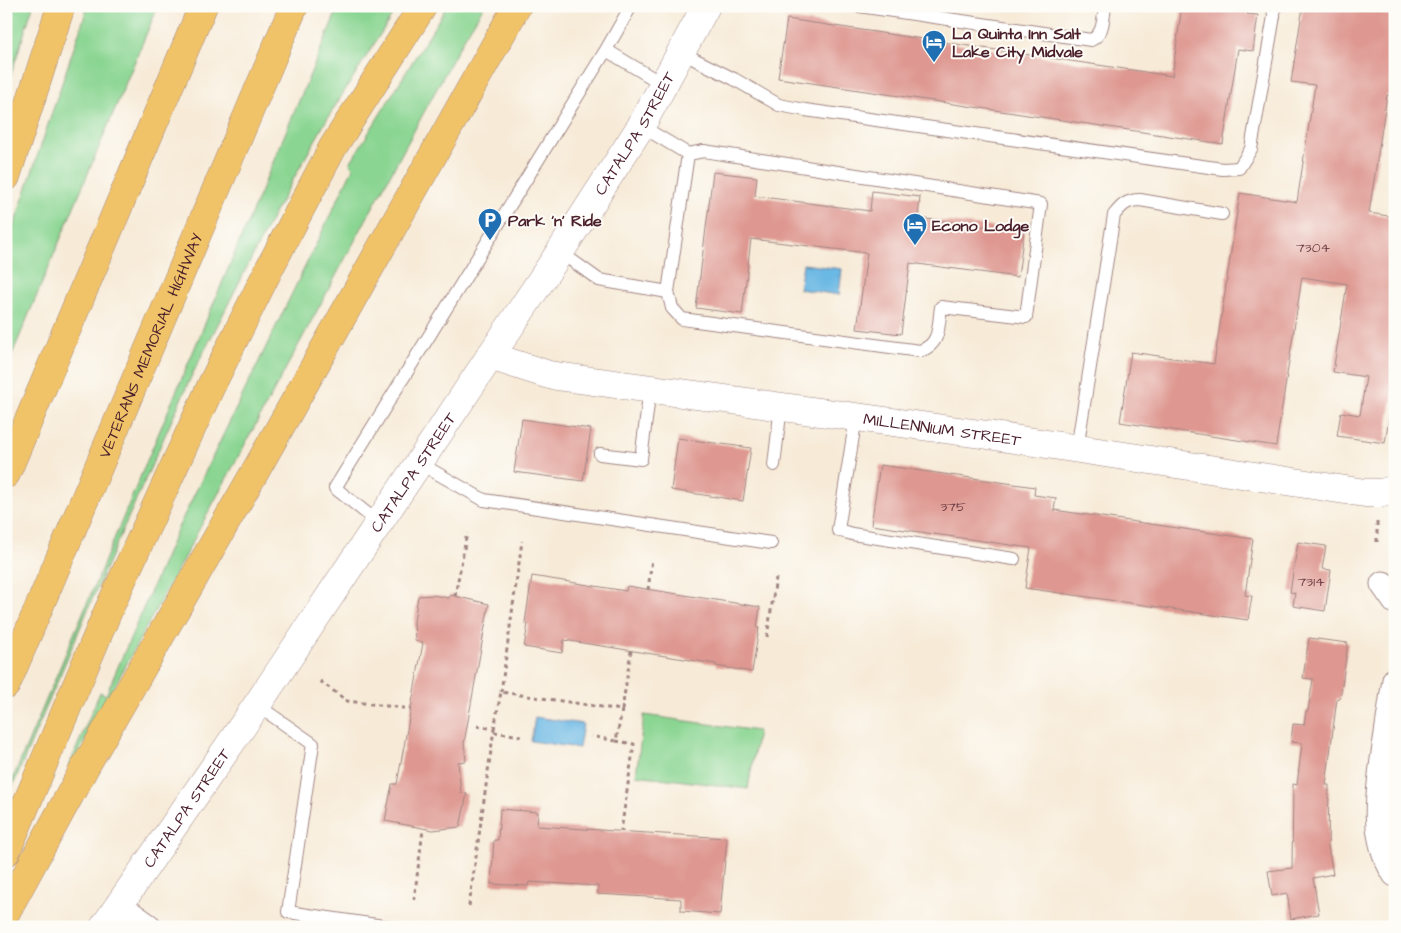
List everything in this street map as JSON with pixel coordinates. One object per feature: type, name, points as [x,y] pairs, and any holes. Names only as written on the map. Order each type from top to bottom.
[{"type":"highway","points":[[6,177],[61,6]]},
{"type":"highway","points":[[6,474],[203,6]]},
{"type":"highway","name":"VETERANS MEMORIAL HIGHWAY","points":[[6,684],[294,6]]},
{"type":"highway","points":[[6,852],[59,724],[120,585],[211,386],[270,267],[333,147],[423,6]]},
{"type":"highway","points":[[495,45],[509,6]]},
{"type":"highway","points":[[6,912],[85,767],[256,470],[517,6]]},
{"type":"street","name":"CATALPA STREET","points":[[111,916],[257,705],[560,252],[641,126],[682,53],[699,9]]},
{"type":"street","name":"MILLENNIUM STREET","points":[[490,356],[548,374],[988,435],[1366,493],[1382,493],[1395,489]]},
{"type":"street","points":[[1395,680],[1393,708],[1378,801],[1380,840],[1395,874]]},
{"type":"street","points":[[111,916],[149,927]]},
{"type":"lane","points":[[379,522],[335,488],[606,50],[631,6]]},
{"type":"lane","points":[[859,6],[1091,40],[1097,37],[1102,29],[1105,6]]},
{"type":"lane","points":[[682,53],[734,79],[779,105],[1223,169],[1240,168],[1251,149],[1274,16],[1273,6]]},
{"type":"lane","points":[[606,50],[664,85]]},
{"type":"lane","points":[[641,126],[688,154],[704,151],[1041,204],[1026,317],[941,307],[935,341],[929,348],[920,351],[682,319],[672,308],[668,292],[688,154]]},
{"type":"lane","points":[[1077,449],[1114,215],[1122,205],[1130,200],[1140,200],[1222,214]]},
{"type":"lane","points":[[560,252],[599,280],[668,292]]},
{"type":"lane","points":[[600,454],[641,459],[650,388]]},
{"type":"lane","points":[[774,465],[781,406]]},
{"type":"lane","points":[[856,417],[838,530],[852,534],[1014,559]]},
{"type":"lane","points":[[419,463],[484,500],[772,543]]},
{"type":"lane","points":[[257,705],[313,744],[288,912],[390,927]]},
{"type":"path","points":[[1377,542],[1378,519]]},
{"type":"path","points":[[455,596],[467,533]]},
{"type":"path","points":[[469,906],[522,541]]},
{"type":"path","points":[[648,590],[652,560]]},
{"type":"path","points":[[767,637],[776,578]]},
{"type":"path","points":[[616,741],[631,651]]},
{"type":"path","points":[[320,682],[347,701],[411,709]]},
{"type":"path","points":[[501,692],[622,710]]},
{"type":"path","points":[[477,726],[522,736]]},
{"type":"path","points":[[592,736],[634,744],[621,831]]},
{"type":"path","points":[[414,900],[423,830]]},
{"type":"green space","points":[[16,6],[33,6],[6,90],[6,32]]},
{"type":"green space","points":[[88,6],[158,6],[6,369],[6,249]]},
{"type":"green space","points":[[339,6],[398,6],[327,119],[275,212],[191,377],[103,574],[6,802],[6,795]]},
{"type":"green space","points":[[447,6],[484,6],[463,40],[71,767],[69,766],[100,692],[106,695],[177,530],[353,168],[350,163]]},
{"type":"green space","points":[[644,715],[758,731],[748,789],[636,775]]},
{"type":"water","points":[[803,264],[842,269],[839,295],[799,289]]},
{"type":"water","points":[[535,717],[583,724],[579,748],[531,741]]},
{"type":"building","name":"La Quinta Inn Salt Lake City Midvale","points":[[1182,6],[1248,6],[1247,14],[1258,15],[1253,51],[1238,49],[1223,144],[778,78],[787,19],[1172,76]]},
{"type":"building","points":[[1303,6],[1395,6],[1395,96],[1387,95],[1369,213],[1395,217],[1395,379],[1385,443],[1337,436],[1341,412],[1360,415],[1366,377],[1333,372],[1347,284],[1302,277],[1276,446],[1120,422],[1131,352],[1214,364],[1240,193],[1297,202],[1315,85],[1291,82]]},
{"type":"building","name":"Econo Lodge","points":[[713,172],[757,177],[755,196],[870,211],[872,191],[920,197],[918,218],[1024,231],[1018,277],[910,263],[901,334],[857,329],[867,253],[751,239],[742,314],[696,308]]},
{"type":"building","points":[[522,419],[591,429],[583,481],[514,472]]},
{"type":"building","points":[[678,438],[751,448],[743,501],[671,490]]},
{"type":"building","points":[[880,465],[1035,487],[1034,495],[1056,498],[1054,510],[1253,539],[1245,595],[1252,596],[1248,620],[1025,588],[1031,548],[871,525]]},
{"type":"building","points":[[1298,542],[1326,546],[1322,569],[1331,570],[1325,611],[1293,606],[1295,593],[1290,592]]},
{"type":"building","points":[[532,576],[626,591],[627,586],[760,607],[757,628],[759,628],[752,672],[716,666],[716,664],[564,640],[562,653],[524,647],[528,624],[525,623]]},
{"type":"building","points":[[433,595],[449,598],[450,595],[489,604],[464,743],[466,761],[458,762],[461,793],[467,794],[460,827],[433,830],[385,821],[392,784],[397,784],[423,643],[415,641],[414,622],[418,596]]},
{"type":"building","points":[[1309,638],[1348,643],[1340,699],[1337,698],[1326,785],[1329,785],[1328,847],[1333,874],[1313,878],[1319,914],[1291,919],[1287,893],[1272,896],[1268,871],[1292,868],[1293,784],[1297,785],[1302,743],[1291,742],[1293,724],[1304,725],[1306,711],[1308,711],[1313,679],[1303,678]]},
{"type":"building","points":[[500,809],[538,812],[537,826],[727,838],[720,914],[681,911],[681,899],[598,894],[598,886],[529,882],[528,886],[491,884],[494,840],[498,840]]},
{"type":"place","name":"La Quinta Inn Salt Lake City Midvale","points":[[934,63]]},
{"type":"place","name":"Park 'n' Ride","points":[[490,241]]},
{"type":"place","name":"Econo Lodge","points":[[915,246]]}]
